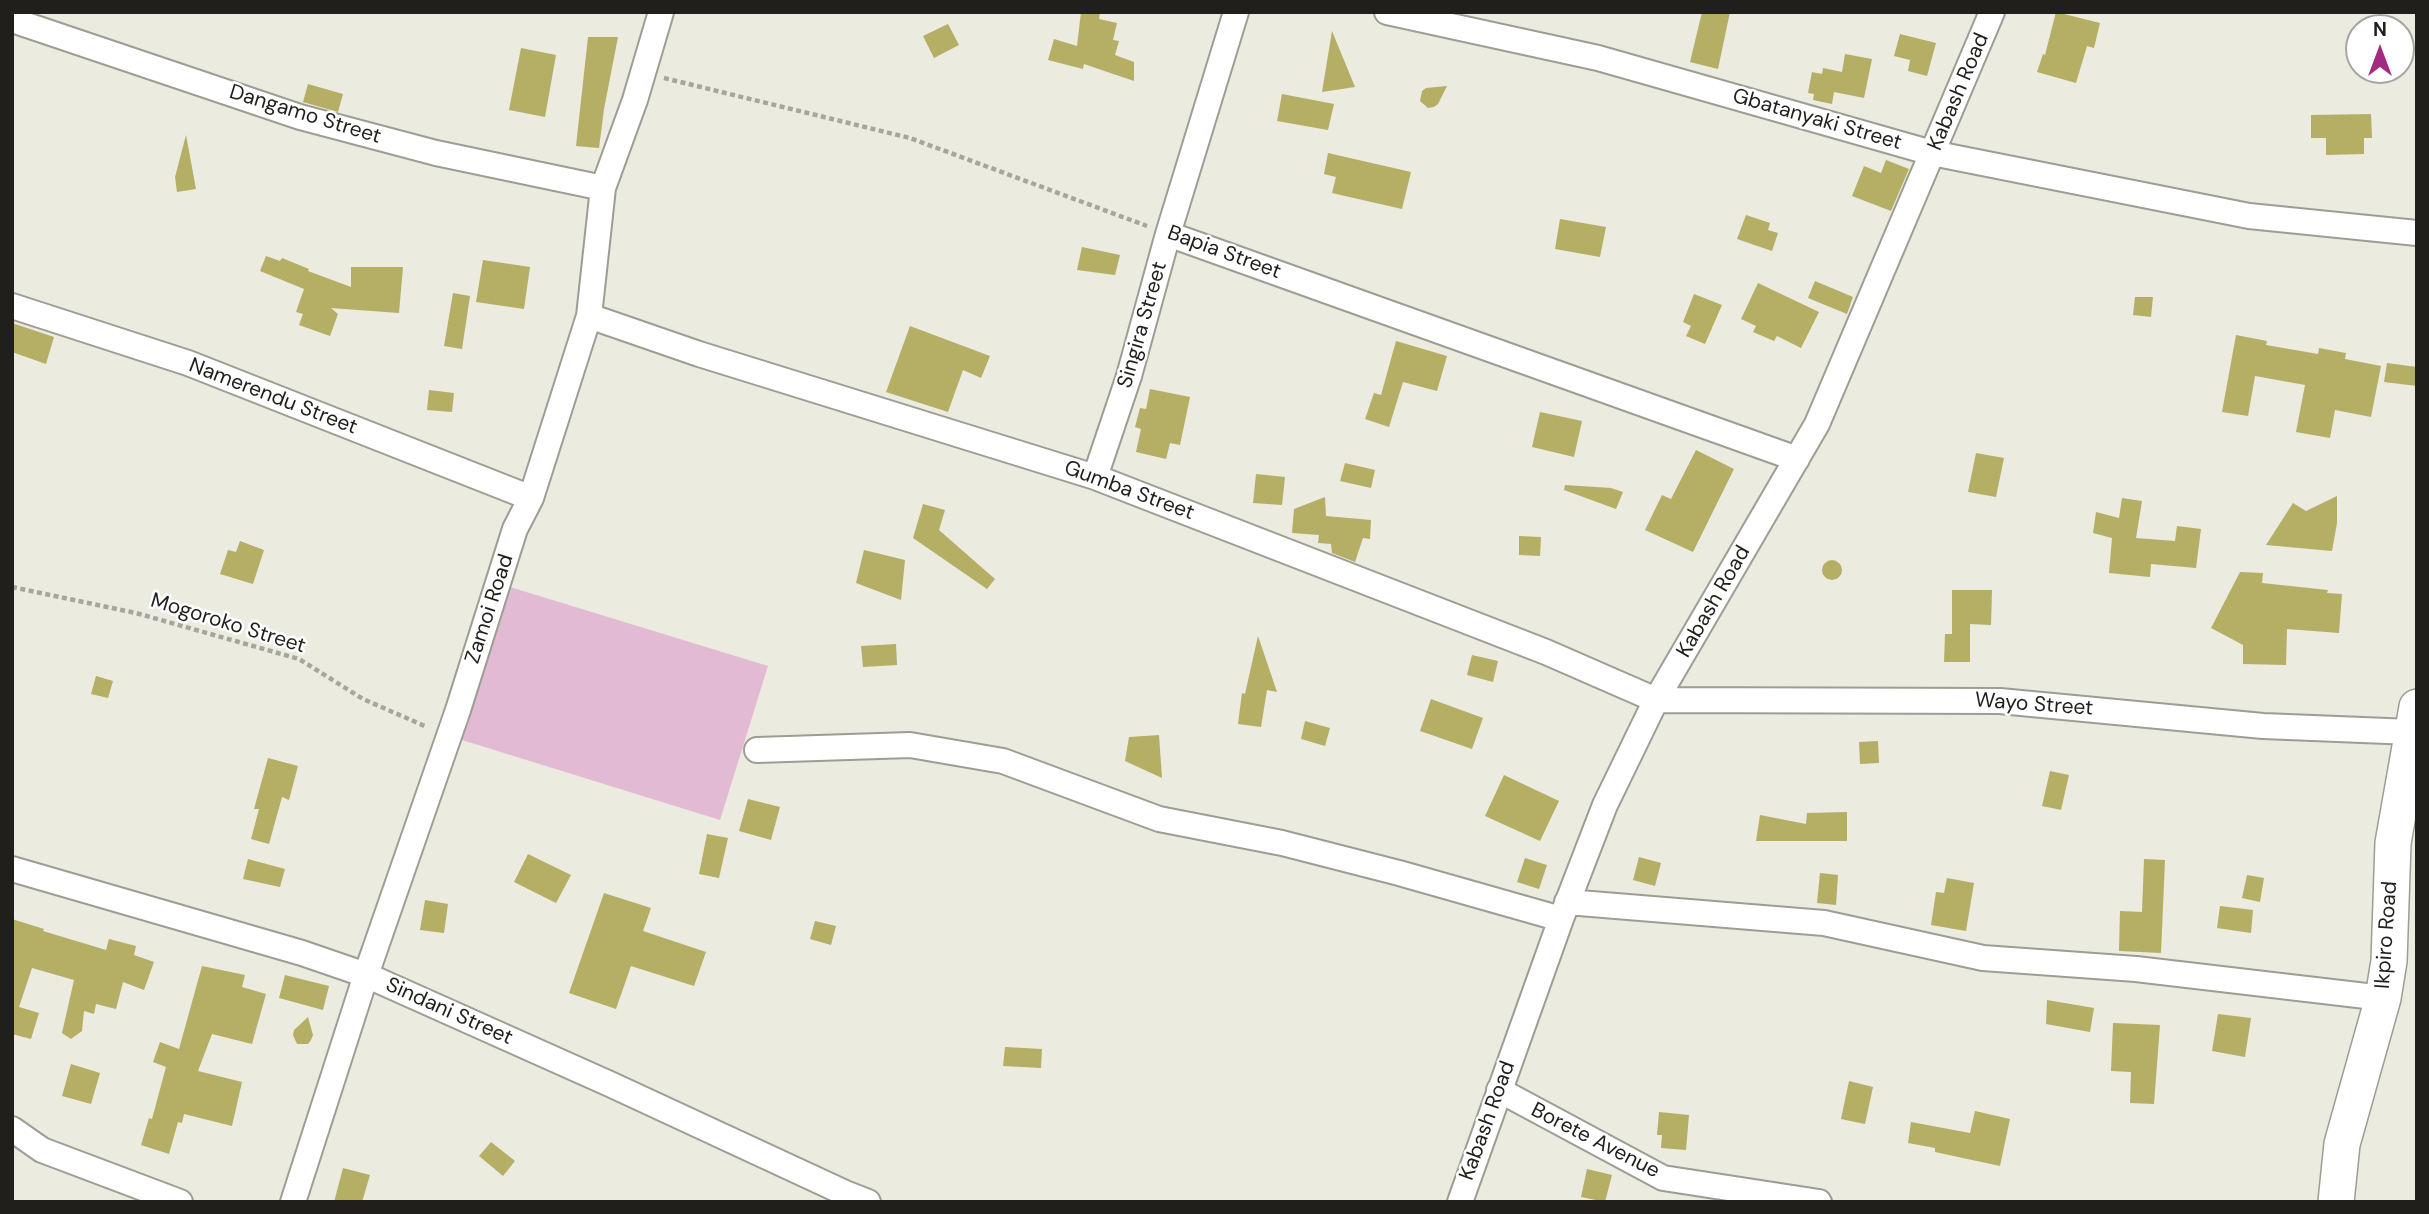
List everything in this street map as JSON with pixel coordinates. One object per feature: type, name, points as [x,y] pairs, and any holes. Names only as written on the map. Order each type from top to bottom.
[{"type":"street","name":"Zamoi Road","points":[[293,1202],[366,975],[458,710],[515,529],[531,498],[589,316],[604,188],[661,12]]},
{"type":"street","name":"Singira Street","points":[[1095,477],[1129,376],[1168,234],[1236,12]]},
{"type":"street","name":"Gbatanyaki Street","points":[[1387,12],[1598,58],[1933,153],[2249,216],[2417,233]]},
{"type":"street","name":"Kabash Road","points":[[1460,1202],[1564,911],[1605,805],[1656,700],[1817,424],[1992,12]]},
{"type":"street","name":"Dangamo Street","points":[[12,20],[300,117],[436,153],[604,188]]},
{"type":"street","name":"Bapia Street","points":[[1168,234],[1797,459]]},
{"type":"street","name":"Namerendu Street","points":[[12,306],[188,363],[531,498]]},
{"type":"street","name":"Gumba Street","points":[[589,316],[699,354],[1095,477],[1533,647],[1656,700]]},
{"type":"street","name":"Wayo Street","points":[[1656,700],[2000,701],[2263,726],[2414,720]]},
{"type":"street","name":"Ikpiro Road","points":[[2336,1202],[2342,1144],[2383,998],[2389,961],[2393,843],[2414,720]]},
{"type":"street","points":[[757,750],[910,746],[1003,761],[1159,819],[1282,843],[1564,911],[1824,923],[1983,958],[2136,969],[2383,998]]},
{"type":"street","name":"Sindani Street","points":[[12,869],[302,953],[366,975],[868,1202]]},
{"type":"street","name":"Borete Avenue","points":[[1499,1090],[1663,1178],[1819,1202]]},
{"type":"street","points":[[12,1129],[43,1150],[180,1202]]},
{"type":"path","name":"Bapia Street","points":[[643,73],[910,138],[1168,234]]},
{"type":"path","name":"Mogoroko Street","points":[[12,587],[136,613],[299,659],[363,699],[426,728],[458,710]]},
{"type":"shaded area","points":[[510,587],[768,666],[720,820],[462,740]]},
{"type":"building","points":[[1081,12],[1100,12],[1099,19],[1117,23],[1113,40],[1119,41],[1115,55],[1134,62],[1134,81],[1084,64],[1083,69],[1048,60],[1054,39],[1077,46]]},
{"type":"building","points":[[1702,12],[1730,12],[1718,69],[1690,62]]},
{"type":"building","points":[[2056,12],[2100,23],[2094,48],[2087,46],[2076,83],[2037,72],[2043,54],[2045,55]]},
{"type":"building","points":[[948,24],[959,45],[934,58],[923,36]]},
{"type":"building","points":[[1332,31],[1355,87],[1322,92]]},
{"type":"building","points":[[1900,34],[1936,43],[1927,76],[1908,71],[1910,60],[1894,56]]},
{"type":"building","points":[[588,37],[618,37],[599,148],[576,146]]},
{"type":"building","points":[[521,48],[556,55],[545,117],[509,110]]},
{"type":"building","points":[[1845,54],[1872,59],[1864,98],[1834,92],[1832,104],[1813,100],[1814,94],[1808,93],[1812,72],[1822,74],[1823,68],[1842,72]]},
{"type":"building","points":[[308,84],[343,94],[338,112],[303,102]]},
{"type":"building","points":[[1447,86],[1434,107],[1428,108],[1420,101],[1422,91],[1426,88]]},
{"type":"building","points":[[1282,94],[1334,104],[1328,130],[1277,121]]},
{"type":"building","points":[[2371,114],[2372,138],[2364,138],[2364,154],[2326,155],[2326,138],[2311,138],[2311,115]]},
{"type":"building","points":[[186,135],[196,189],[177,192],[175,177]]},
{"type":"building","points":[[1328,153],[1411,172],[1402,209],[1332,193],[1336,177],[1324,174]]},
{"type":"building","points":[[1886,160],[1909,169],[1891,211],[1852,196],[1864,166],[1881,173]]},
{"type":"building","points":[[1746,215],[1770,223],[1768,230],[1778,233],[1772,251],[1737,239]]},
{"type":"building","points":[[1560,219],[1606,227],[1600,257],[1555,249]]},
{"type":"building","points":[[1082,247],[1120,255],[1115,275],[1077,270]]},
{"type":"building","points":[[266,256],[280,261],[282,258],[351,287],[351,267],[403,267],[399,313],[331,308],[338,314],[330,336],[299,325],[303,314],[296,312],[304,289],[260,271]]},
{"type":"building","points":[[483,260],[530,267],[524,309],[476,302]]},
{"type":"building","points":[[1815,281],[1853,297],[1847,314],[1808,298]]},
{"type":"building","points":[[1758,283],[1819,312],[1801,348],[1777,336],[1774,341],[1753,332],[1756,326],[1741,319]]},
{"type":"building","points":[[453,293],[470,296],[462,349],[444,346]]},
{"type":"building","points":[[1694,294],[1722,305],[1705,344],[1686,336],[1691,326],[1683,322]]},
{"type":"building","points":[[2135,297],[2153,297],[2151,317],[2133,315]]},
{"type":"building","points":[[12,323],[54,337],[46,364],[12,352]]},
{"type":"building","points":[[910,326],[990,356],[981,378],[963,370],[948,412],[886,392]]},
{"type":"building","points":[[2236,335],[2267,341],[2266,345],[2318,354],[2319,348],[2346,353],[2345,359],[2381,366],[2371,417],[2335,410],[2330,438],[2296,432],[2305,385],[2255,376],[2248,416],[2222,412]]},
{"type":"building","points":[[1396,341],[1447,356],[1437,391],[1403,382],[1389,427],[1365,419],[1374,393],[1381,395]]},
{"type":"building","points":[[2387,363],[2417,367],[2417,386],[2384,382]]},
{"type":"building","points":[[1150,389],[1190,397],[1180,445],[1170,443],[1166,459],[1136,452],[1141,429],[1135,427],[1140,408],[1146,409]]},
{"type":"building","points":[[429,390],[454,393],[452,412],[427,410]]},
{"type":"building","points":[[1540,412],[1582,421],[1574,457],[1532,447]]},
{"type":"building","points":[[1696,450],[1734,469],[1693,552],[1645,530],[1662,495],[1671,499]]},
{"type":"building","points":[[1976,453],[2004,458],[1996,497],[1968,492]]},
{"type":"building","points":[[1345,463],[1375,470],[1371,488],[1340,481]]},
{"type":"building","points":[[1256,474],[1285,477],[1282,505],[1253,503]]},
{"type":"building","points":[[1565,485],[1611,488],[1623,492],[1616,509],[1564,490]]},
{"type":"building","points":[[2337,496],[2337,523],[2332,551],[2266,545],[2293,503],[2306,511]]},
{"type":"building","points":[[1325,497],[1326,516],[1371,520],[1370,539],[1363,538],[1355,562],[1332,553],[1331,544],[1318,543],[1319,535],[1292,533],[1294,509]]},
{"type":"building","points":[[2122,498],[2142,501],[2136,538],[2175,541],[2177,526],[2201,529],[2196,568],[2151,564],[2150,577],[2109,573],[2112,538],[2093,533],[2096,512],[2119,518]]},
{"type":"building","points":[[923,504],[945,510],[939,530],[995,579],[987,589],[913,538]]},
{"type":"building","points":[[1519,536],[1541,537],[1540,556],[1519,555]]},
{"type":"building","points":[[240,541],[264,550],[253,584],[220,574],[228,550],[236,552]]},
{"type":"building","points":[[864,550],[905,560],[901,600],[856,583]]},
{"type":"building","points":[[1832,560],[1839,563],[1842,570],[1839,577],[1832,580],[1825,577],[1822,570],[1825,563]]},
{"type":"building","points":[[2240,572],[2263,573],[2262,583],[2342,594],[2339,633],[2287,629],[2286,665],[2243,664],[2243,645],[2211,628]]},
{"type":"building","points":[[1952,590],[1992,590],[1991,625],[1970,624],[1970,662],[1944,662],[1945,634],[1952,634]]},
{"type":"building","points":[[1258,636],[1277,692],[1267,690],[1261,727],[1238,724],[1242,693],[1245,694]]},
{"type":"building","points":[[896,644],[897,665],[863,667],[861,646]]},
{"type":"building","points":[[1472,655],[1498,661],[1493,682],[1467,675]]},
{"type":"building","points":[[96,676],[113,681],[108,698],[91,694]]},
{"type":"building","points":[[1431,699],[1483,718],[1472,749],[1420,731]]},
{"type":"building","points":[[1305,721],[1330,728],[1325,746],[1301,739]]},
{"type":"building","points":[[1159,735],[1162,778],[1125,761],[1129,737]]},
{"type":"building","points":[[1878,741],[1879,763],[1860,764],[1859,742]]},
{"type":"building","points":[[268,758],[298,766],[289,800],[282,797],[269,844],[251,839],[259,809],[254,809]]},
{"type":"building","points":[[2050,771],[2069,775],[2061,810],[2042,806]]},
{"type":"building","points":[[1504,775],[1559,801],[1540,841],[1485,816]]},
{"type":"building","points":[[748,799],[780,807],[771,840],[739,831]]},
{"type":"building","points":[[1847,812],[1847,841],[1756,841],[1760,815],[1806,824],[1807,813]]},
{"type":"building","points":[[707,834],[728,838],[719,878],[699,874]]},
{"type":"building","points":[[528,854],[571,875],[556,903],[514,882]]},
{"type":"building","points":[[1639,857],[1661,863],[1655,886],[1633,880]]},
{"type":"building","points":[[1525,858],[1547,865],[1539,889],[1517,882]]},
{"type":"building","points":[[248,859],[285,869],[280,887],[243,879]]},
{"type":"building","points":[[2144,859],[2165,860],[2161,953],[2119,951],[2120,911],[2142,912]]},
{"type":"building","points":[[1820,873],[1838,875],[1836,905],[1817,903]]},
{"type":"building","points":[[2247,875],[2264,878],[2260,902],[2242,898]]},
{"type":"building","points":[[1947,878],[1974,883],[1966,931],[1931,925],[1936,892],[1944,893]]},
{"type":"building","points":[[604,893],[651,908],[643,931],[706,952],[694,986],[631,966],[616,1009],[569,993]]},
{"type":"building","points":[[425,900],[448,904],[444,933],[420,930]]},
{"type":"building","points":[[2220,906],[2253,910],[2251,933],[2217,928]]},
{"type":"building","points":[[12,919],[106,950],[109,939],[136,946],[134,955],[154,962],[144,990],[123,982],[116,1009],[96,1004],[94,1014],[84,1011],[82,1031],[71,1039],[62,1033],[74,980],[32,968],[19,1007],[39,1013],[31,1039],[12,1034]]},
{"type":"building","points":[[815,921],[836,926],[831,945],[810,939]]},
{"type":"building","points":[[202,966],[245,975],[242,987],[266,994],[252,1044],[212,1034],[198,1071],[242,1082],[232,1126],[184,1114],[182,1123],[178,1122],[169,1154],[141,1145],[149,1118],[152,1119],[166,1067],[153,1062],[160,1042],[179,1049]]},
{"type":"building","points":[[285,975],[329,986],[323,1010],[279,998]]},
{"type":"building","points":[[2047,1000],[2094,1008],[2090,1032],[2046,1024]]},
{"type":"building","points":[[2218,1014],[2251,1018],[2245,1057],[2212,1051]]},
{"type":"building","points":[[308,1017],[313,1035],[311,1040],[308,1044],[297,1044],[294,1030]]},
{"type":"building","points":[[2113,1023],[2160,1025],[2154,1104],[2130,1103],[2131,1072],[2111,1071]]},
{"type":"building","points":[[1005,1047],[1042,1049],[1041,1068],[1003,1066]]},
{"type":"building","points":[[71,1064],[100,1073],[91,1104],[62,1096]]},
{"type":"building","points":[[1849,1081],[1873,1087],[1865,1124],[1841,1119]]},
{"type":"building","points":[[1975,1111],[2010,1119],[2000,1166],[1935,1152],[1935,1148],[1908,1143],[1911,1122],[1970,1133]]},
{"type":"building","points":[[1659,1112],[1689,1115],[1686,1150],[1661,1148],[1662,1135],[1657,1135]]},
{"type":"building","points":[[491,1142],[515,1161],[503,1176],[479,1156]]},
{"type":"building","points":[[343,1168],[370,1175],[362,1202],[334,1202]]},
{"type":"building","points":[[1587,1169],[1612,1175],[1605,1202],[1581,1197]]}]
